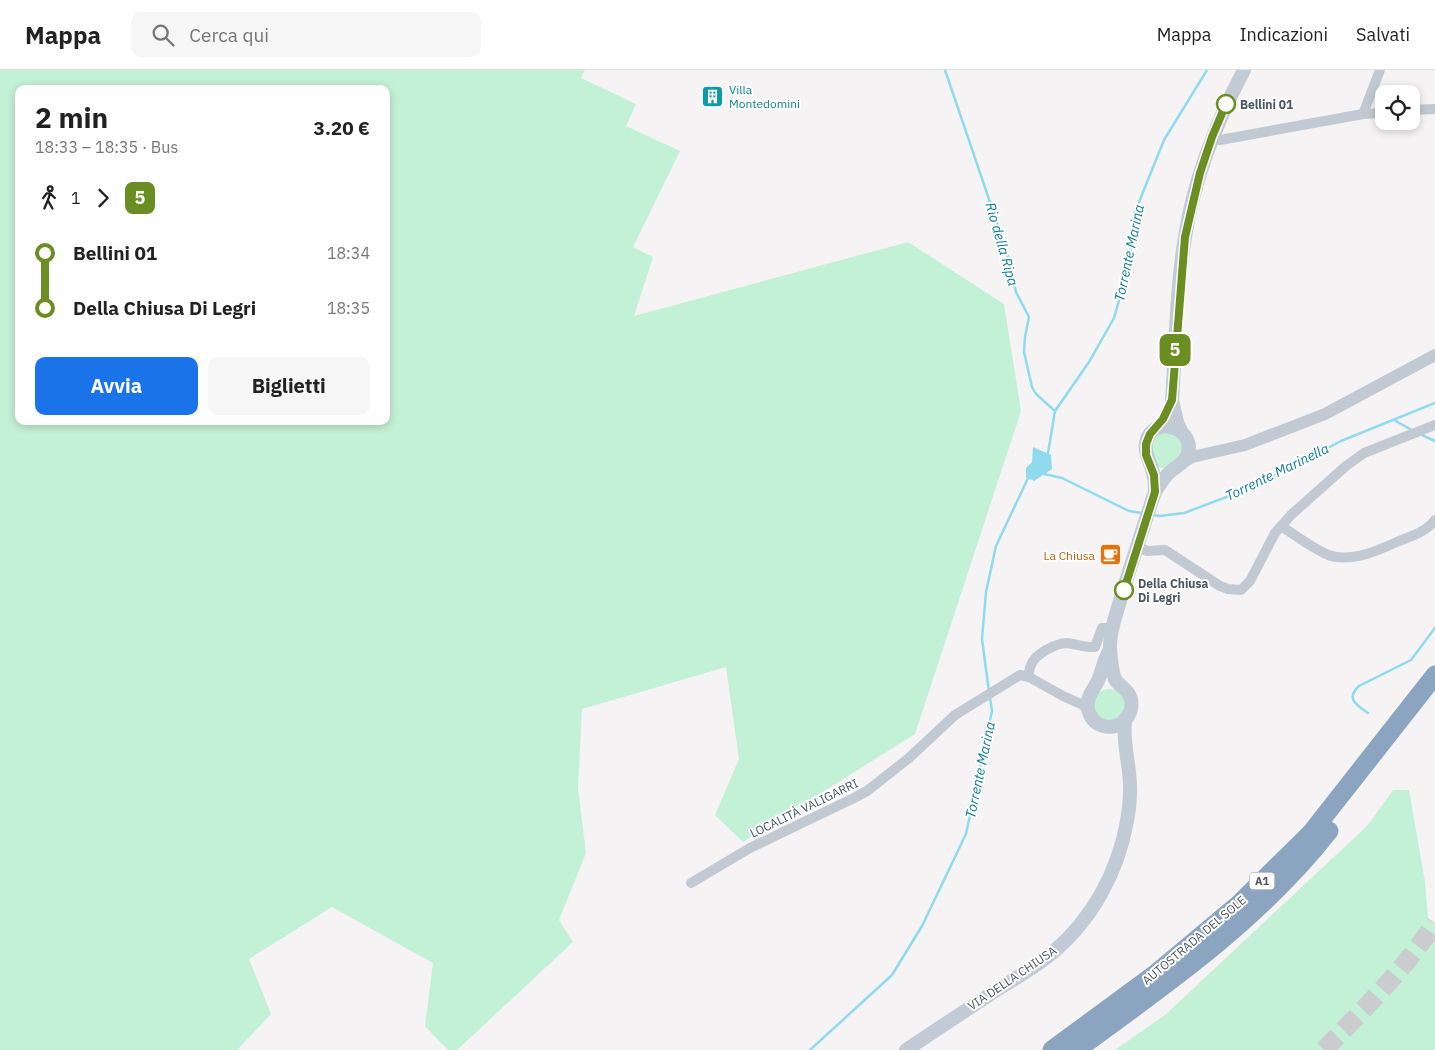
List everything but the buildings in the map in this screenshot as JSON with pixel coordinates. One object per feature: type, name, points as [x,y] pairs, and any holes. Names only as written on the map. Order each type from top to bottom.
[{"type":"highway","name":"AUTOSTRADA DEL SOLE","points":[[1052,1050],[1154,975],[1239,904],[1311,834],[1435,675]]},
{"type":"highway","name":"AUTOSTRADA DEL SOLE","points":[[1076,1050],[1160,990],[1244,920],[1286,880],[1322,840],[1435,695]]},
{"type":"main road","points":[[1184,436],[1176,422],[1172,400],[1185,237],[1194,192],[1212,137],[1226,104],[1244,70]]},
{"type":"main road","points":[[1155,430],[1163,419],[1172,400]]},
{"type":"main road","points":[[1155,430],[1160,427],[1171,426],[1184,436]]},
{"type":"main road","name":"VIA DELLA CHIUSA","points":[[1154,496],[1154,475],[1146,455],[1146,444],[1147,438],[1155,430]]},
{"type":"main road","name":"VIA DELLA CHIUSA","points":[[906,1050],[1050,955],[1065,942],[1092,908],[1112,874],[1128,821],[1130,786],[1128,762],[1124,746],[1126,720],[1132,704],[1128,693],[1120,686],[1112,671],[1110,650],[1112,628],[1154,496],[1165,476],[1179,465],[1188,452],[1184,436]]},
{"type":"main road","points":[[1149,460],[1163,469],[1179,465]]},
{"type":"main road","name":"VIA DELLA CHIUSA","points":[[1088,711],[1092,692],[1099,679],[1106,655],[1110,650]]},
{"type":"main road","points":[[1092,692],[1103,684],[1109,683],[1120,686]]},
{"type":"main road","points":[[1088,711],[1094,721],[1104,726],[1124,746]]},
{"type":"main road","points":[[1104,726],[1116,726],[1126,720]]},
{"type":"street","points":[[1363,114],[1380,70]]},
{"type":"street","points":[[1420,110],[1435,109]]},
{"type":"street","points":[[1212,137],[1220,140],[1375,113]]},
{"type":"street","points":[[1179,465],[1192,457],[1245,445],[1325,414],[1435,355]]},
{"type":"street","points":[[1137,546],[1147,551],[1164,550],[1220,586],[1241,590],[1250,581],[1267,546],[1281,526],[1304,502],[1346,466],[1364,453],[1435,425]]},
{"type":"street","points":[[1184,436],[1202,447],[1219,451]]},
{"type":"street","points":[[1281,526],[1326,554],[1354,557],[1380,550],[1428,529],[1435,520]]},
{"type":"street","points":[[1088,711],[1083,705],[1028,677],[1031,664],[1038,656],[1053,647],[1067,643],[1095,646],[1101,630],[1104,627],[1112,628]]},
{"type":"street","name":"LOCALITÀ VALIGARRI","points":[[691,883],[750,848],[867,791],[909,758],[955,715],[1014,678],[1020,675],[1028,677]]},
{"type":"street","points":[[1073,700],[1092,692]]},
{"type":"green space","points":[[0,70],[585,70],[581,78],[636,104],[626,126],[680,151],[633,247],[653,257],[634,316],[908,242],[1004,304],[1021,411],[915,734],[743,842],[715,815],[739,759],[726,667],[582,709],[578,788],[586,853],[559,920],[573,942],[457,1050],[448,1050],[425,1026],[433,963],[332,907],[249,959],[271,1014],[237,1050],[0,1050]]},
{"type":"green space","points":[[1165,426],[1188,446],[1168,469],[1157,467],[1147,438]]},
{"type":"green space","points":[[1109,689],[1115,690],[1120,694],[1124,699],[1124,711],[1120,716],[1115,720],[1109,721],[1103,720],[1098,716],[1094,711],[1093,705],[1094,699],[1098,694],[1103,690]]},
{"type":"green space","points":[[1393,790],[1409,790],[1425,882],[1428,919],[1435,925],[1435,1050],[1115,1050],[1165,1015],[1368,825]]},
{"type":"water","points":[[1033,447],[1051,455],[1052,469],[1034,481],[1026,477],[1026,468],[1032,462]]},
{"type":"waterway","name":"Rio della Ripa","points":[[945,70],[1007,252],[1016,292],[1029,317],[1024,352],[1032,387],[1036,394],[1055,411]]},
{"type":"waterway","name":"Torrente Marina","points":[[1046,455],[1048,453],[1055,411],[1089,362],[1114,318],[1129,265],[1135,212],[1164,140],[1207,70]]},
{"type":"waterway","name":"Torrente Marinella","points":[[1153,515],[1184,513],[1253,487],[1341,441],[1435,403]]},
{"type":"waterway","points":[[1394,420],[1410,429]]},
{"type":"waterway","points":[[1422,435],[1435,441]]},
{"type":"waterway","name":"Torrente Marinella","points":[[1044,474],[1062,478],[1129,511],[1142,513]]},
{"type":"waterway","name":"Torrente Marina","points":[[989,692],[982,639],[986,592],[996,546],[1029,476]]},
{"type":"waterway","points":[[1368,713],[1354,701],[1353,695],[1355,691],[1359,686],[1411,660],[1435,628]]},
{"type":"waterway","name":"Torrente Marina","points":[[810,1050],[892,975],[922,926],[966,834],[992,711],[990,697]]},
{"type":"tunnel","points":[[1324,1050],[1397,973],[1435,923]]},
{"type":"bus line","name":"5","points":[[1124,590],[1155,492],[1154,475],[1145,449],[1147,438],[1163,419],[1172,400],[1182,261],[1190,210],[1212,137],[1226,104]]},
{"type":"place","name":"Villa Montedomini","points":[[713,96]]},
{"type":"place","name":"Bellini 01","points":[[1226,104]]},
{"type":"place","name":"La Chiusa","points":[[1111,555]]},
{"type":"place","name":"Della Chiusa Di Legri","points":[[1124,590]]}]
